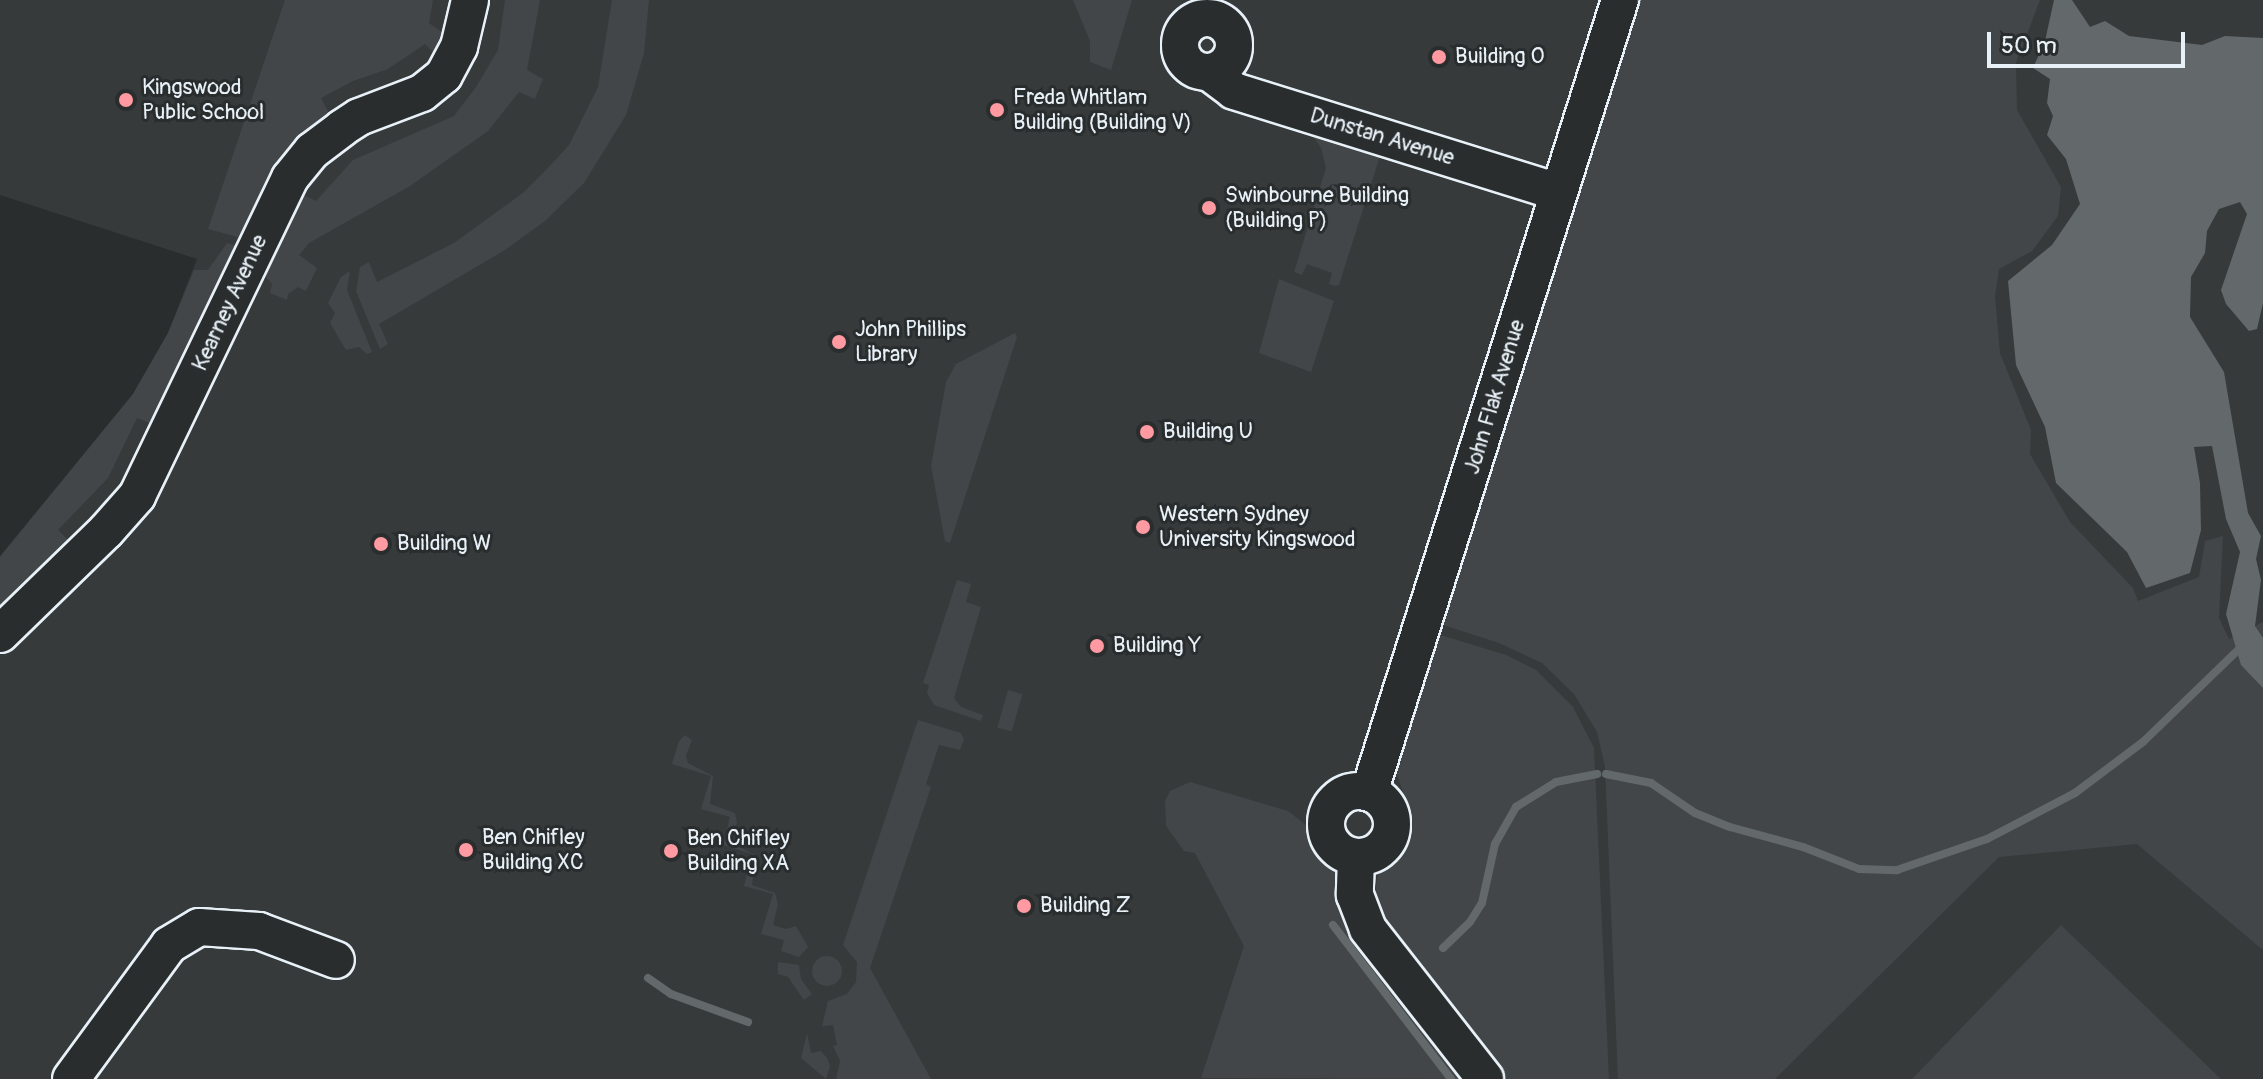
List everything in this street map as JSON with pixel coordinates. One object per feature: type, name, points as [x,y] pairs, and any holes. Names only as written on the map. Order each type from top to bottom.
[{"type":"street","name":"Kearney Avenue","points":[[0,634],[106,531],[137,496],[290,178],[312,151],[342,128],[359,117],[422,93],[444,75],[459,47],[470,0]]},
{"type":"street","name":"John Flak Avenue","points":[[1485,1079],[1368,929],[1355,895],[1356,858],[1381,850],[1393,828],[1385,803],[1369,793],[1620,0]]},
{"type":"street","name":"Dunstan Avenue","points":[[1209,72],[1234,91],[1559,192]]},
{"type":"street","points":[[71,1079],[169,945],[199,927],[259,931],[336,960]]},
{"type":"shaded area","name":"Western Sydney University Kingswood","points":[[0,0],[2263,0],[2263,1079],[0,1079],[0,556],[133,394],[168,333],[197,259],[0,195]]},
{"type":"shaded area","points":[[285,0],[433,0],[429,23],[448,36],[436,55],[425,44],[388,69],[353,81],[321,98],[331,117],[245,239],[208,229]]},
{"type":"shaded area","points":[[505,0],[540,0],[527,70],[543,79],[535,99],[519,92],[488,131],[410,186],[309,243],[299,255],[317,268],[306,291],[298,287],[288,294],[287,300],[270,293],[272,284],[260,270],[295,191],[316,201],[353,160],[454,116],[498,50]]},
{"type":"shaded area","points":[[612,0],[649,0],[644,53],[626,115],[584,183],[545,221],[505,250],[379,324],[388,344],[380,349],[356,291],[360,267],[369,262],[377,282],[454,243],[524,192],[547,169],[569,145],[598,87]]},
{"type":"shaded area","points":[[1073,0],[1132,0],[1111,70],[1090,62],[1090,41]]},
{"type":"shaded area","points":[[1634,0],[2040,0],[2016,63],[2017,110],[2061,187],[2058,216],[2032,251],[1999,269],[1995,296],[2000,353],[2031,430],[2030,454],[2070,522],[2133,588],[2138,601],[2199,577],[2205,541],[2223,536],[2219,618],[2229,639],[2263,622],[2263,950],[2137,844],[1999,857],[1775,1079],[1618,1079],[1605,767],[1597,732],[1574,694],[1542,663],[1499,643],[1437,623]]},
{"type":"shaded area","points":[[2054,0],[2072,0],[2090,27],[2105,21],[2129,36],[2202,45],[2225,36],[2263,38],[2263,303],[2257,329],[2249,331],[2226,304],[2221,290],[2247,214],[2240,202],[2219,209],[2207,231],[2205,253],[2191,277],[2190,317],[2224,372],[2248,513],[2261,536],[2256,559],[2261,580],[2255,626],[2263,638],[2263,688],[2241,665],[2226,614],[2240,552],[2226,519],[2212,446],[2194,447],[2200,483],[2201,530],[2190,573],[2146,588],[2127,552],[2056,483],[2045,427],[2016,365],[2008,281],[2052,245],[2080,204],[2066,159],[2047,135],[2053,116],[2047,103],[2050,79],[2033,68],[2045,41]]},
{"type":"shaded area","points":[[1312,135],[1380,156],[1339,285],[1335,286],[1329,284],[1332,273],[1307,264],[1302,275],[1294,272],[1326,168],[1321,148]]},
{"type":"shaded area","points":[[227,243],[241,247],[157,426],[137,418],[108,478],[58,530],[73,545],[0,614],[0,557],[133,394],[168,333],[194,270],[208,270]]},
{"type":"shaded area","points":[[350,271],[347,290],[372,352],[367,354],[359,347],[346,350],[330,323],[335,313],[328,303],[341,277]]},
{"type":"shaded area","points":[[1279,279],[1334,301],[1311,372],[1259,353]]},
{"type":"shaded area","points":[[1015,333],[1017,337],[950,543],[945,541],[931,466],[946,382],[956,364]]},
{"type":"shaded area","points":[[957,580],[971,584],[966,602],[981,607],[954,698],[961,707],[983,715],[981,721],[934,705],[927,693],[929,685],[923,683]]},
{"type":"shaded area","points":[[1434,633],[1506,655],[1536,670],[1573,707],[1594,748],[1609,1079],[1501,1079],[1385,927],[1374,898],[1378,874],[1400,849],[1408,834],[1409,808],[1397,775],[1397,758]]},
{"type":"shaded area","points":[[1008,690],[1022,694],[1012,732],[997,727]]},
{"type":"shaded area","points":[[918,720],[961,733],[964,739],[960,750],[939,745],[926,784],[931,787],[870,968],[931,1079],[836,1079],[840,1061],[833,1046],[837,1045],[833,1025],[822,1026],[828,1001],[847,994],[856,982],[857,962],[843,945]]},
{"type":"shaded area","points":[[685,735],[692,740],[686,756],[688,763],[713,776],[710,804],[735,813],[737,823],[729,842],[755,855],[752,885],[775,893],[778,904],[773,925],[786,929],[796,926],[808,947],[799,957],[781,951],[784,940],[761,934],[773,894],[744,886],[752,854],[723,845],[730,817],[701,809],[711,776],[672,764],[679,741]]},
{"type":"shaded area","points":[[1190,782],[1288,811],[1306,825],[1332,863],[1340,890],[1469,1079],[1201,1078],[1244,946],[1195,853],[1184,851],[1166,826],[1165,801],[1170,791]]},
{"type":"shaded area","points":[[2061,925],[2221,1079],[1912,1079]]},
{"type":"shaded area","points":[[827,956],[838,960],[842,971],[838,982],[827,986],[816,982],[812,971],[816,960]]},
{"type":"shaded area","points":[[778,962],[799,965],[801,979],[812,994],[804,1000],[788,977],[778,974]]},
{"type":"shaded area","points":[[807,1033],[811,1053],[821,1051],[827,1058],[830,1066],[826,1079],[801,1058]]},
{"type":"waterway","points":[[1606,774],[1651,783],[1695,813],[1730,827],[1803,847],[1859,869],[1897,870],[1987,839],[2075,793],[2143,742],[2243,645]]},
{"type":"waterway","points":[[1443,948],[1470,922],[1482,903],[1495,844],[1516,807],[1556,782],[1597,774]]},
{"type":"waterway","points":[[1333,925],[1451,1079]]},
{"type":"waterway","points":[[648,978],[671,994],[748,1022]]},
{"type":"place","name":"Building O","points":[[1439,57]]},
{"type":"place","name":"Kingswood Public School","points":[[126,100]]},
{"type":"place","name":"Freda Whitlam Building (Building V)","points":[[997,110]]},
{"type":"place","name":"Swinbourne Building (Building P)","points":[[1209,208]]},
{"type":"place","name":"John Phillips Library","points":[[839,342]]},
{"type":"place","name":"Building U","points":[[1147,432]]},
{"type":"place","name":"Western Sydney University Kingswood","points":[[1143,527]]},
{"type":"place","name":"Building W","points":[[381,544]]},
{"type":"place","name":"Building Y","points":[[1097,646]]},
{"type":"place","name":"Ben Chifley Building XC","points":[[466,850]]},
{"type":"place","name":"Ben Chifley Building XA","points":[[671,851]]},
{"type":"place","name":"Building Z","points":[[1024,906]]}]
